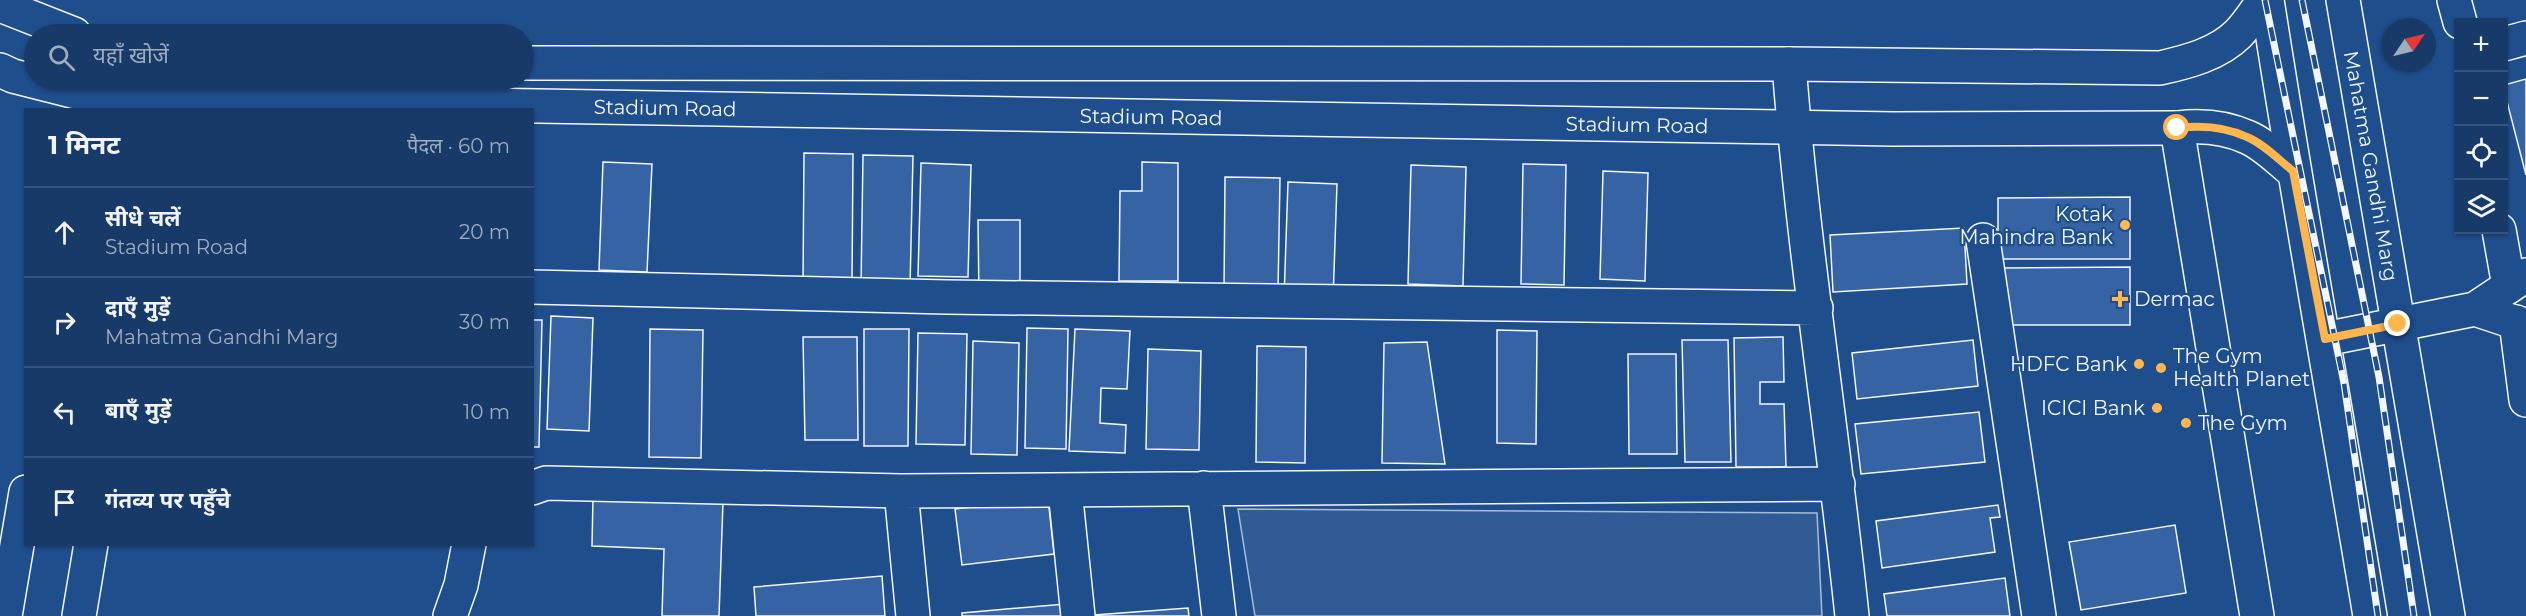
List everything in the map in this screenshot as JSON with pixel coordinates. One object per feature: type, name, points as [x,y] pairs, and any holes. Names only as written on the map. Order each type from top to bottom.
[{"type":"street","points":[[534,63],[1789,64],[2160,68],[2192,60],[2218,48],[2237,35],[2266,0]]},
{"type":"street","points":[[2266,0],[2293,171],[2325,339],[2370,616]]},
{"type":"street","name":"Mahatma Gandhi Marg","points":[[2343,0],[2448,616]]},
{"type":"street","points":[[2454,0],[2459,18]]},
{"type":"street","points":[[0,5],[48,24]]},
{"type":"street","points":[[2508,43],[2526,38]]},
{"type":"street","points":[[1789,64],[1794,128],[1838,483],[1851,616]]},
{"type":"street","name":"Stadium Road","points":[[0,70],[24,79]]},
{"type":"street","name":"Stadium Road","points":[[71,90],[92,95],[262,101],[1794,128],[1966,130],[2197,126],[2249,137],[2293,171]]},
{"type":"street","points":[[2177,128],[2257,616]]},
{"type":"street","points":[[2325,339],[2468,311],[2517,281],[2500,234]]},
{"type":"street","points":[[1983,240],[2039,616]]},
{"type":"street","points":[[534,287],[948,297],[1816,308]]},
{"type":"street","points":[[2468,311],[2521,324],[2526,400]]},
{"type":"street","points":[[534,487],[546,483],[901,491],[1838,483]]},
{"type":"street","points":[[1204,488],[1219,616]]},
{"type":"street","points":[[1065,490],[1078,616]]},
{"type":"street","points":[[901,491],[913,616]]},
{"type":"street","points":[[5,616],[24,504]]},
{"type":"street","points":[[79,616],[91,546]]},
{"type":"street","points":[[450,616],[461,585],[469,546]]},
{"type":"shaded area","points":[[1238,509],[1817,513],[1822,616],[1255,616]]},
{"type":"building","points":[[2526,79],[2526,175],[2508,105],[2508,84]]},
{"type":"building","points":[[804,153],[853,154],[852,283],[803,283]]},
{"type":"building","points":[[863,155],[913,156],[910,287],[861,286]]},
{"type":"building","points":[[603,162],[652,164],[647,272],[599,270]]},
{"type":"building","points":[[1142,162],[1178,163],[1178,281],[1119,281],[1120,191],[1142,191]]},
{"type":"building","points":[[921,163],[971,165],[968,277],[918,276]]},
{"type":"building","points":[[1523,164],[1566,165],[1564,285],[1521,284]]},
{"type":"building","points":[[1411,165],[1466,167],[1463,286],[1408,284]]},
{"type":"building","points":[[1603,171],[1648,173],[1645,281],[1600,279]]},
{"type":"building","points":[[1225,177],[1280,178],[1278,291],[1224,290]]},
{"type":"building","points":[[1288,182],[1337,184],[1333,301],[1284,299]]},
{"type":"building","points":[[2130,197],[2130,259],[1998,259],[1998,198]]},
{"type":"building","points":[[978,220],[1020,220],[1020,297],[979,298]]},
{"type":"building","points":[[1964,228],[1967,284],[1833,292],[1830,235]]},
{"type":"building","points":[[2130,267],[2130,325],[2000,325],[2000,268]]},
{"type":"building","points":[[551,316],[593,318],[589,431],[547,429]]},
{"type":"building","points":[[534,320],[542,320],[539,447],[534,447]]},
{"type":"building","points":[[1027,328],[1068,329],[1066,449],[1025,448]]},
{"type":"building","points":[[650,329],[703,330],[701,458],[649,457]]},
{"type":"building","points":[[864,329],[909,329],[908,446],[864,446]]},
{"type":"building","points":[[1075,329],[1130,331],[1127,389],[1101,388],[1100,423],[1126,425],[1125,453],[1069,451]]},
{"type":"building","points":[[1497,330],[1537,331],[1536,444],[1497,443]]},
{"type":"building","points":[[918,333],[967,334],[965,445],[916,444]]},
{"type":"building","points":[[803,337],[857,337],[858,440],[805,440]]},
{"type":"building","points":[[1783,337],[1784,382],[1760,382],[1760,404],[1784,404],[1786,467],[1736,467],[1734,338]]},
{"type":"building","points":[[1682,340],[1728,340],[1731,462],[1685,462]]},
{"type":"building","points":[[1973,340],[1978,386],[1857,399],[1852,353]]},
{"type":"building","points":[[973,341],[1019,343],[1017,455],[971,454]]},
{"type":"building","points":[[1427,342],[1445,464],[1382,463],[1384,343]]},
{"type":"building","points":[[1257,346],[1306,347],[1305,463],[1256,462]]},
{"type":"building","points":[[1148,349],[1201,351],[1199,450],[1146,449]]},
{"type":"building","points":[[1628,354],[1676,354],[1677,454],[1629,454]]},
{"type":"building","points":[[1979,412],[1985,462],[1861,474],[1855,424]]},
{"type":"building","points":[[593,497],[723,502],[719,616],[662,616],[664,549],[592,546]]},
{"type":"building","points":[[1048,498],[1054,554],[962,565],[955,509]]},
{"type":"building","points":[[1998,505],[2000,517],[1990,518],[1995,552],[1882,568],[1876,521]]},
{"type":"building","points":[[2175,525],[2186,593],[2081,610],[2069,542]]},
{"type":"building","points":[[882,576],[885,616],[756,616],[754,587]]},
{"type":"building","points":[[2005,578],[2010,616],[1887,616],[1884,594]]},
{"type":"building","points":[[1065,604],[1066,616],[962,616],[962,613]]},
{"type":"building","points":[[1188,608],[1189,616],[1094,616],[1094,615]]},
{"type":"railway","points":[[2265,0],[2344,383],[2378,616]]},
{"type":"railway","points":[[2302,0],[2379,377],[2414,616]]},
{"type":"place","name":"Kotak Mahindra Bank","points":[[2125,225]]},
{"type":"place","name":"Dermac","points":[[2120,299]]},
{"type":"place","name":"HDFC Bank","points":[[2139,364]]},
{"type":"place","name":"The Gym Health Planet","points":[[2161,368]]},
{"type":"place","name":"ICICI Bank","points":[[2157,408]]},
{"type":"place","name":"The Gym","points":[[2186,423]]},
{"type":"route","points":[[2177,128],[2197,126],[2249,137],[2293,171],[2325,339],[2398,324]]}]
